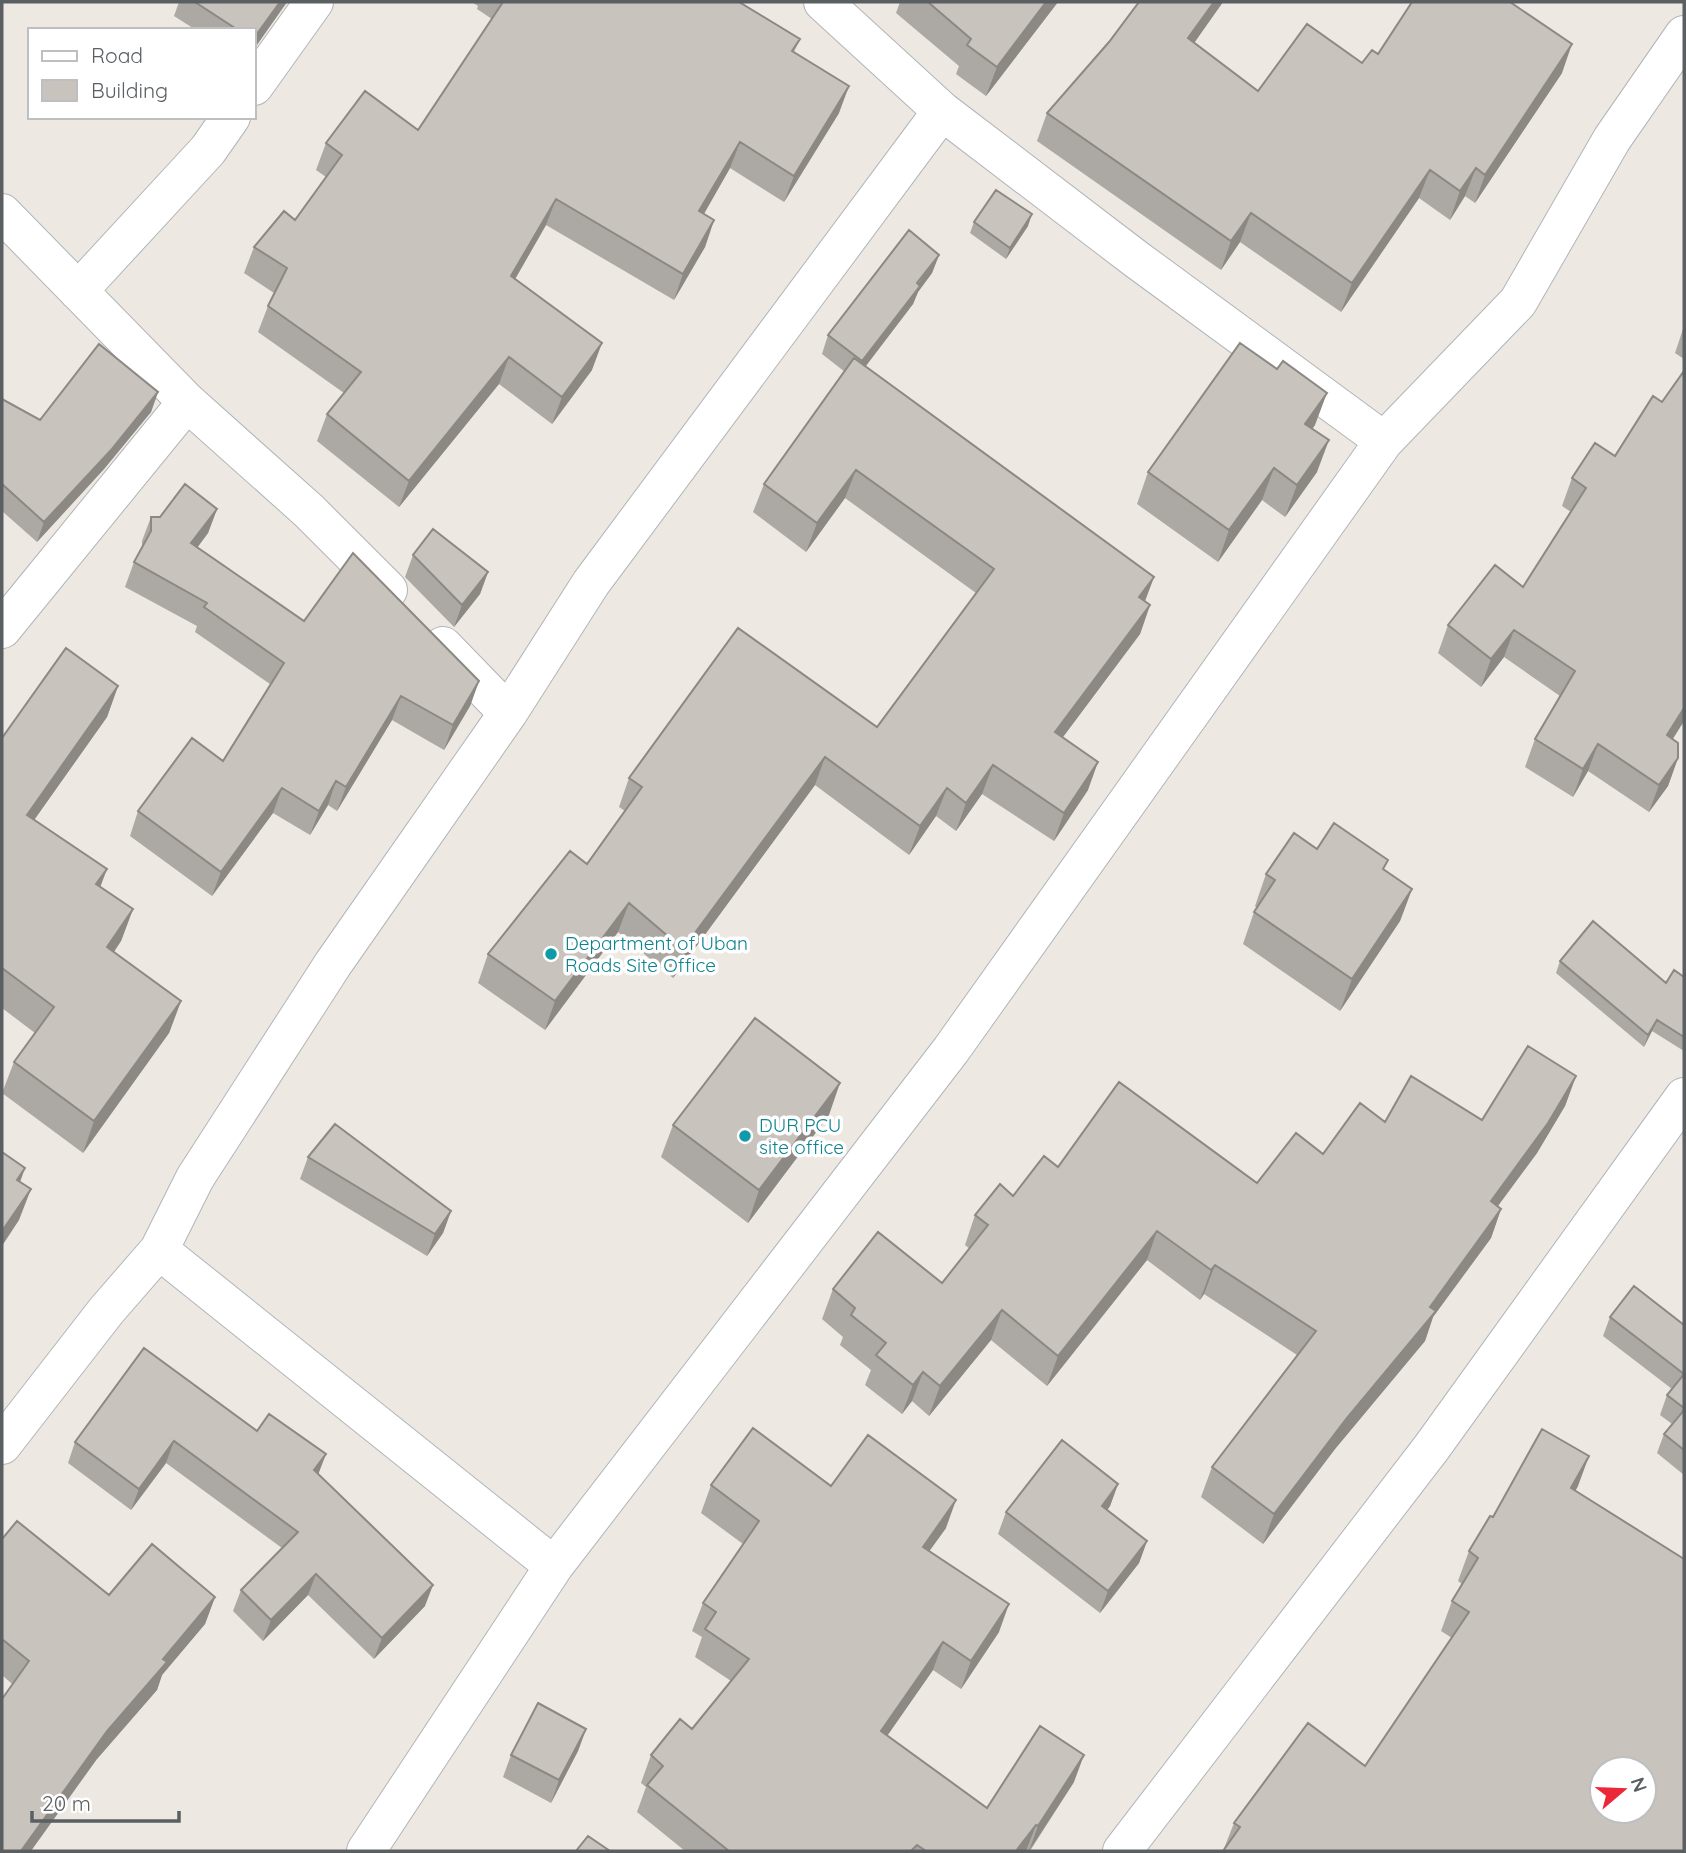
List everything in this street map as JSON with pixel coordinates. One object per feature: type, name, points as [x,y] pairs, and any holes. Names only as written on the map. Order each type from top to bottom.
[{"type":"street","points":[[256,83],[314,2]]},
{"type":"street","points":[[823,2],[942,111],[1136,259],[1384,440]]},
{"type":"street","points":[[366,1851],[554,1566],[951,1050],[1384,440],[1518,302],[1612,139],[1684,35]]},
{"type":"street","points":[[2,1445],[106,1311],[159,1250],[195,1178],[333,964],[509,713],[591,583],[942,111]]},
{"type":"street","points":[[78,291],[208,150],[231,119]]},
{"type":"street","points":[[2,213],[187,402],[309,511],[509,713]]},
{"type":"street","points":[[2,629],[187,402]]},
{"type":"street","points":[[1122,1851],[1432,1447],[1684,1097]]},
{"type":"street","points":[[159,1250],[554,1566]]},
{"type":"building","points":[[195,2],[280,2],[256,35],[256,28],[235,28]]},
{"type":"building","points":[[503,2],[739,2],[800,39],[792,51],[849,86],[794,176],[740,142],[699,211],[714,220],[683,274],[556,199],[511,276],[602,343],[562,397],[509,357],[409,481],[327,414],[361,372],[268,306],[287,268],[254,247],[284,211],[295,220],[342,155],[326,143],[365,91],[418,130]]},
{"type":"building","points":[[928,2],[1046,2],[997,67],[967,45],[971,39]]},
{"type":"building","points":[[1139,2],[1214,2],[1188,38],[1258,91],[1307,24],[1362,63],[1372,50],[1378,54],[1412,2],[1510,2],[1572,44],[1485,175],[1476,168],[1460,191],[1430,170],[1352,283],[1251,213],[1231,241],[1047,113],[1109,42]]},
{"type":"building","points":[[996,190],[1032,214],[1010,248],[974,222]]},
{"type":"building","points":[[909,230],[939,255],[917,283],[920,286],[862,361],[828,335]]},
{"type":"building","points":[[1240,343],[1277,369],[1283,361],[1327,393],[1305,424],[1329,440],[1297,485],[1274,468],[1229,530],[1148,472]]},
{"type":"building","points":[[99,344],[158,392],[112,449],[44,522],[2,484],[2,399],[40,420]]},
{"type":"building","points":[[854,358],[1154,577],[1139,597],[1150,605],[1055,732],[1098,762],[1064,813],[993,765],[966,803],[947,788],[920,826],[825,757],[683,949],[629,903],[555,1001],[488,954],[570,851],[587,864],[642,787],[629,778],[738,628],[877,727],[994,569],[856,470],[817,523],[764,484]]},
{"type":"building","points":[[1684,371],[1684,708],[1667,735],[1678,743],[1678,758],[1659,785],[1598,744],[1583,769],[1535,739],[1575,671],[1514,630],[1491,659],[1448,625],[1495,565],[1523,587],[1586,488],[1572,478],[1595,443],[1615,456],[1653,396],[1662,402]]},
{"type":"building","points":[[185,484],[217,509],[191,543],[304,621],[353,553],[479,681],[453,725],[401,696],[346,787],[336,781],[319,811],[282,788],[221,872],[138,811],[192,738],[223,761],[284,663],[204,607],[207,603],[134,562],[151,531],[151,517],[160,517]]},
{"type":"building","points":[[433,529],[488,572],[462,605],[413,555]]},
{"type":"building","points":[[66,648],[118,686],[27,815],[107,869],[96,884],[133,909],[107,947],[181,1001],[94,1121],[14,1062],[54,1007],[2,968],[2,738]]},
{"type":"building","points":[[1334,823],[1388,860],[1383,869],[1412,889],[1352,979],[1254,912],[1275,880],[1266,874],[1294,833],[1317,849]]},
{"type":"building","points":[[1593,921],[1666,983],[1674,970],[1684,977],[1684,1037],[1657,1020],[1648,1035],[1560,961]]},
{"type":"building","name":"DUR PCU site office","points":[[755,1018],[840,1083],[759,1190],[673,1125]]},
{"type":"building","points":[[1528,1046],[1576,1076],[1548,1123],[1491,1201],[1501,1209],[1430,1307],[1436,1311],[1346,1419],[1274,1514],[1212,1467],[1316,1331],[1215,1265],[1211,1270],[1157,1231],[1058,1356],[1002,1310],[940,1386],[923,1372],[913,1385],[876,1355],[886,1343],[851,1315],[855,1308],[833,1289],[878,1232],[942,1283],[988,1225],[975,1215],[1000,1184],[1013,1196],[1044,1156],[1058,1167],[1119,1082],[1257,1183],[1296,1133],[1323,1154],[1360,1103],[1385,1122],[1411,1076],[1482,1120]]},
{"type":"building","points":[[335,1124],[451,1211],[435,1234],[308,1157]]},
{"type":"building","points":[[2,1152],[25,1168],[17,1180],[31,1189],[2,1231]]},
{"type":"building","points":[[1634,1286],[1684,1325],[1684,1374],[1610,1317]]},
{"type":"building","points":[[144,1348],[257,1431],[269,1414],[326,1454],[314,1470],[433,1585],[382,1638],[316,1574],[271,1620],[241,1590],[298,1532],[174,1441],[139,1489],[75,1442]]},
{"type":"building","points":[[1684,1374],[1684,1408],[1667,1395]]},
{"type":"building","points":[[1684,1410],[1684,1450],[1664,1434]]},
{"type":"building","points":[[753,1428],[831,1486],[868,1435],[956,1500],[923,1547],[1009,1604],[971,1661],[943,1642],[881,1731],[987,1808],[1040,1726],[1084,1755],[1038,1826],[1036,1825],[1016,1851],[926,1851],[917,1845],[911,1851],[729,1851],[647,1785],[663,1766],[651,1755],[680,1719],[692,1729],[749,1659],[705,1629],[716,1612],[703,1603],[759,1521],[711,1485]]},
{"type":"building","points":[[1542,1429],[1589,1456],[1571,1488],[1684,1559],[1684,1851],[1223,1851],[1240,1827],[1234,1823],[1308,1723],[1365,1766],[1469,1612],[1452,1601],[1478,1558],[1469,1551],[1490,1516],[1493,1517]]},
{"type":"building","points":[[1062,1440],[1118,1484],[1102,1506],[1147,1541],[1108,1591],[1006,1512]]},
{"type":"building","points":[[17,1521],[109,1595],[152,1544],[215,1597],[163,1659],[167,1662],[107,1731],[21,1851],[2,1851],[2,1699],[29,1661],[2,1639],[2,1539]]},
{"type":"building","points":[[538,1703],[586,1729],[559,1780],[511,1755]]},
{"type":"building","points":[[588,1836],[610,1851],[576,1851]]},
{"type":"place","name":"Department of Uban Roads Site Office","points":[[551,954]]},
{"type":"place","name":"DUR PCU site office","points":[[745,1136]]}]
